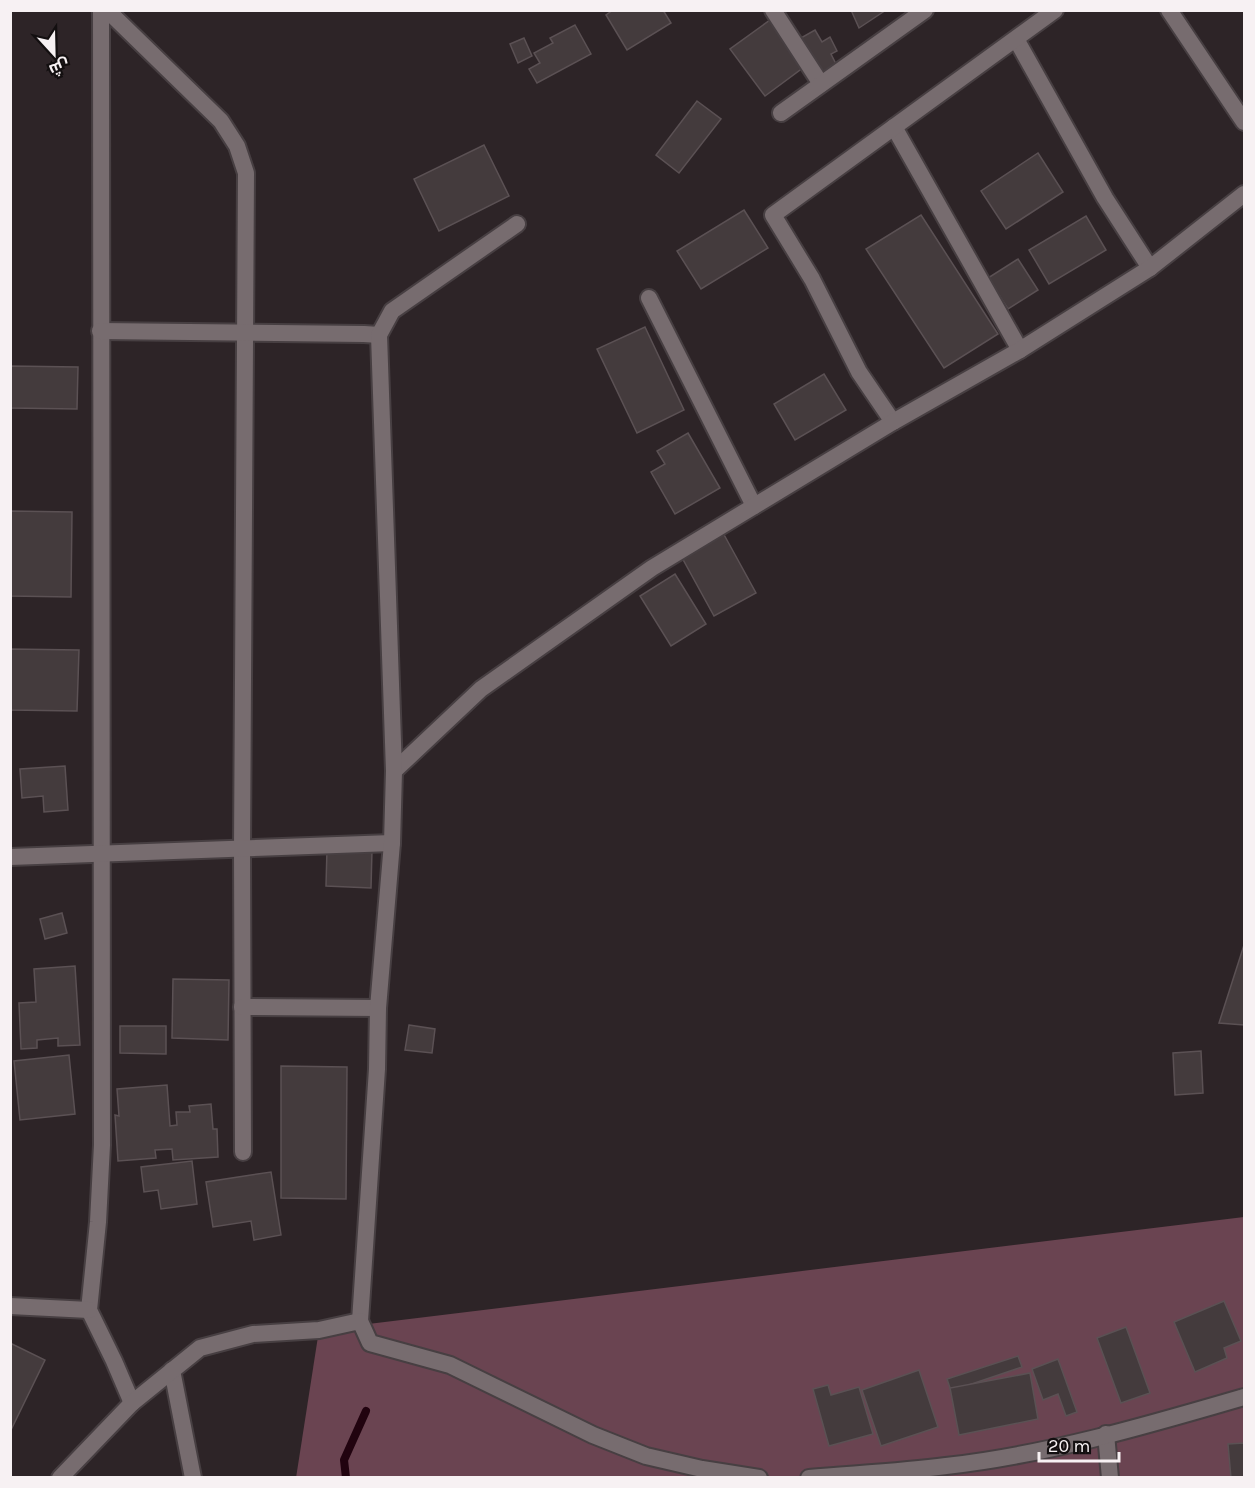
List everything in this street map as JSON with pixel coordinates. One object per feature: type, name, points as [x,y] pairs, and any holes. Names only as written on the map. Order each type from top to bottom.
[{"type":"street","points":[[101,10],[102,1145],[98,1222],[89,1310],[132,1403]]},
{"type":"street","points":[[107,10],[221,121],[237,146],[246,173],[242,849],[243,1152]]},
{"type":"street","points":[[773,10],[821,84]]},
{"type":"street","points":[[781,113],[925,10]]},
{"type":"street","points":[[893,422],[860,372],[812,279],[773,214],[1055,10]]},
{"type":"street","points":[[1168,10],[1245,122]]},
{"type":"street","points":[[1016,39],[1105,198],[1150,268]]},
{"type":"street","points":[[894,127],[1020,350]]},
{"type":"street","points":[[394,771],[481,689],[652,568],[893,422],[1020,350],[1150,268],[1245,194]]},
{"type":"street","points":[[517,224],[392,311],[379,336],[394,771],[392,843],[378,1008],[377,1069],[360,1321],[370,1343],[450,1365],[593,1435],[646,1456],[722,1475],[759,1478]]},
{"type":"street","points":[[649,298],[754,506]]},
{"type":"street","points":[[100,332],[379,336]]},
{"type":"street","points":[[10,857],[392,843]]},
{"type":"street","points":[[242,1007],[378,1008]]},
{"type":"street","points":[[10,1306],[89,1310]]},
{"type":"street","points":[[60,1478],[132,1403],[200,1348],[253,1334],[319,1330],[360,1321]]},
{"type":"street","points":[[172,1370],[193,1478]]},
{"type":"street","points":[[810,1478],[947,1466],[1020,1454],[1245,1397]]},
{"type":"street","points":[[1106,1434],[1110,1478]]},
{"type":"shaded area","points":[[1244,1217],[1244,1477],[296,1478],[319,1330]]},
{"type":"building","points":[[613,10],[663,10],[671,23],[627,50],[606,15]]},
{"type":"building","points":[[851,10],[886,10],[859,28]]},
{"type":"building","points":[[770,20],[804,67],[765,96],[730,49]]},
{"type":"building","points":[[575,25],[591,54],[537,83],[529,69],[540,63],[534,53],[553,43],[550,38]]},
{"type":"building","points":[[815,30],[822,42],[830,37],[837,51],[831,54],[838,68],[818,78],[799,39]]},
{"type":"building","points":[[524,38],[532,56],[518,63],[510,44]]},
{"type":"building","points":[[697,101],[721,119],[679,173],[656,155]]},
{"type":"building","points":[[484,145],[509,196],[439,231],[414,179]]},
{"type":"building","points":[[1038,153],[1063,192],[1006,229],[981,191]]},
{"type":"building","points":[[744,210],[768,248],[701,289],[677,251]]},
{"type":"building","points":[[921,215],[998,334],[944,368],[866,249]]},
{"type":"building","points":[[1086,216],[1106,250],[1049,284],[1029,250]]},
{"type":"building","points":[[1018,259],[1038,290],[1008,309],[988,278]]},
{"type":"building","points":[[645,327],[684,410],[637,433],[597,349]]},
{"type":"building","points":[[10,366],[78,367],[77,409],[10,408]]},
{"type":"building","points":[[824,374],[846,410],[795,440],[774,404]]},
{"type":"building","points":[[688,433],[720,488],[675,514],[651,472],[665,464],[657,451]]},
{"type":"building","points":[[10,511],[72,512],[71,597],[10,596]]},
{"type":"building","points":[[722,531],[756,593],[714,616],[680,554]]},
{"type":"building","points":[[675,574],[706,624],[671,646],[640,596]]},
{"type":"building","points":[[10,649],[79,650],[77,711],[10,710]]},
{"type":"building","points":[[65,766],[68,810],[44,812],[43,796],[22,798],[20,769]]},
{"type":"building","points":[[327,849],[372,850],[371,888],[326,886]]},
{"type":"building","points":[[62,913],[67,933],[45,939],[40,919]]},
{"type":"building","points":[[1244,945],[1244,1025],[1219,1023]]},
{"type":"building","points":[[75,966],[80,1045],[58,1046],[58,1038],[37,1040],[37,1048],[21,1049],[19,1003],[36,1002],[34,969]]},
{"type":"building","points":[[173,979],[229,980],[228,1040],[172,1038]]},
{"type":"building","points":[[409,1025],[435,1029],[432,1053],[405,1050]]},
{"type":"building","points":[[120,1026],[166,1026],[166,1054],[120,1053]]},
{"type":"building","points":[[1201,1051],[1203,1093],[1175,1095],[1173,1053]]},
{"type":"building","points":[[69,1055],[75,1114],[20,1120],[14,1061]]},
{"type":"building","points":[[281,1066],[347,1067],[346,1199],[281,1198]]},
{"type":"building","points":[[167,1085],[170,1126],[177,1125],[176,1112],[190,1112],[189,1106],[211,1104],[213,1129],[217,1129],[218,1157],[173,1160],[172,1149],[155,1150],[156,1158],[118,1161],[115,1115],[119,1116],[117,1089]]},
{"type":"building","points":[[192,1161],[197,1204],[161,1209],[158,1190],[144,1192],[141,1167]]},
{"type":"building","points":[[271,1172],[281,1235],[254,1240],[251,1221],[213,1227],[206,1182]]},
{"type":"building","points":[[1224,1301],[1241,1341],[1224,1348],[1227,1358],[1195,1372],[1174,1322]]},
{"type":"building","points":[[1126,1327],[1150,1393],[1121,1403],[1097,1338]]},
{"type":"building","points":[[10,1343],[45,1360],[10,1432]]},
{"type":"building","points":[[1018,1356],[1022,1367],[951,1391],[947,1379]]},
{"type":"building","points":[[1058,1359],[1077,1412],[1066,1416],[1058,1394],[1043,1400],[1032,1369]]},
{"type":"building","points":[[919,1370],[938,1427],[881,1446],[862,1390]]},
{"type":"building","points":[[1030,1373],[1038,1419],[959,1435],[950,1388]]},
{"type":"building","points":[[828,1385],[831,1395],[859,1387],[873,1434],[829,1446],[813,1389]]},
{"type":"building","points":[[1244,1443],[1244,1478],[1231,1478],[1228,1444]]},
{"type":"waterway","points":[[346,1478],[344,1460],[366,1411]]}]
